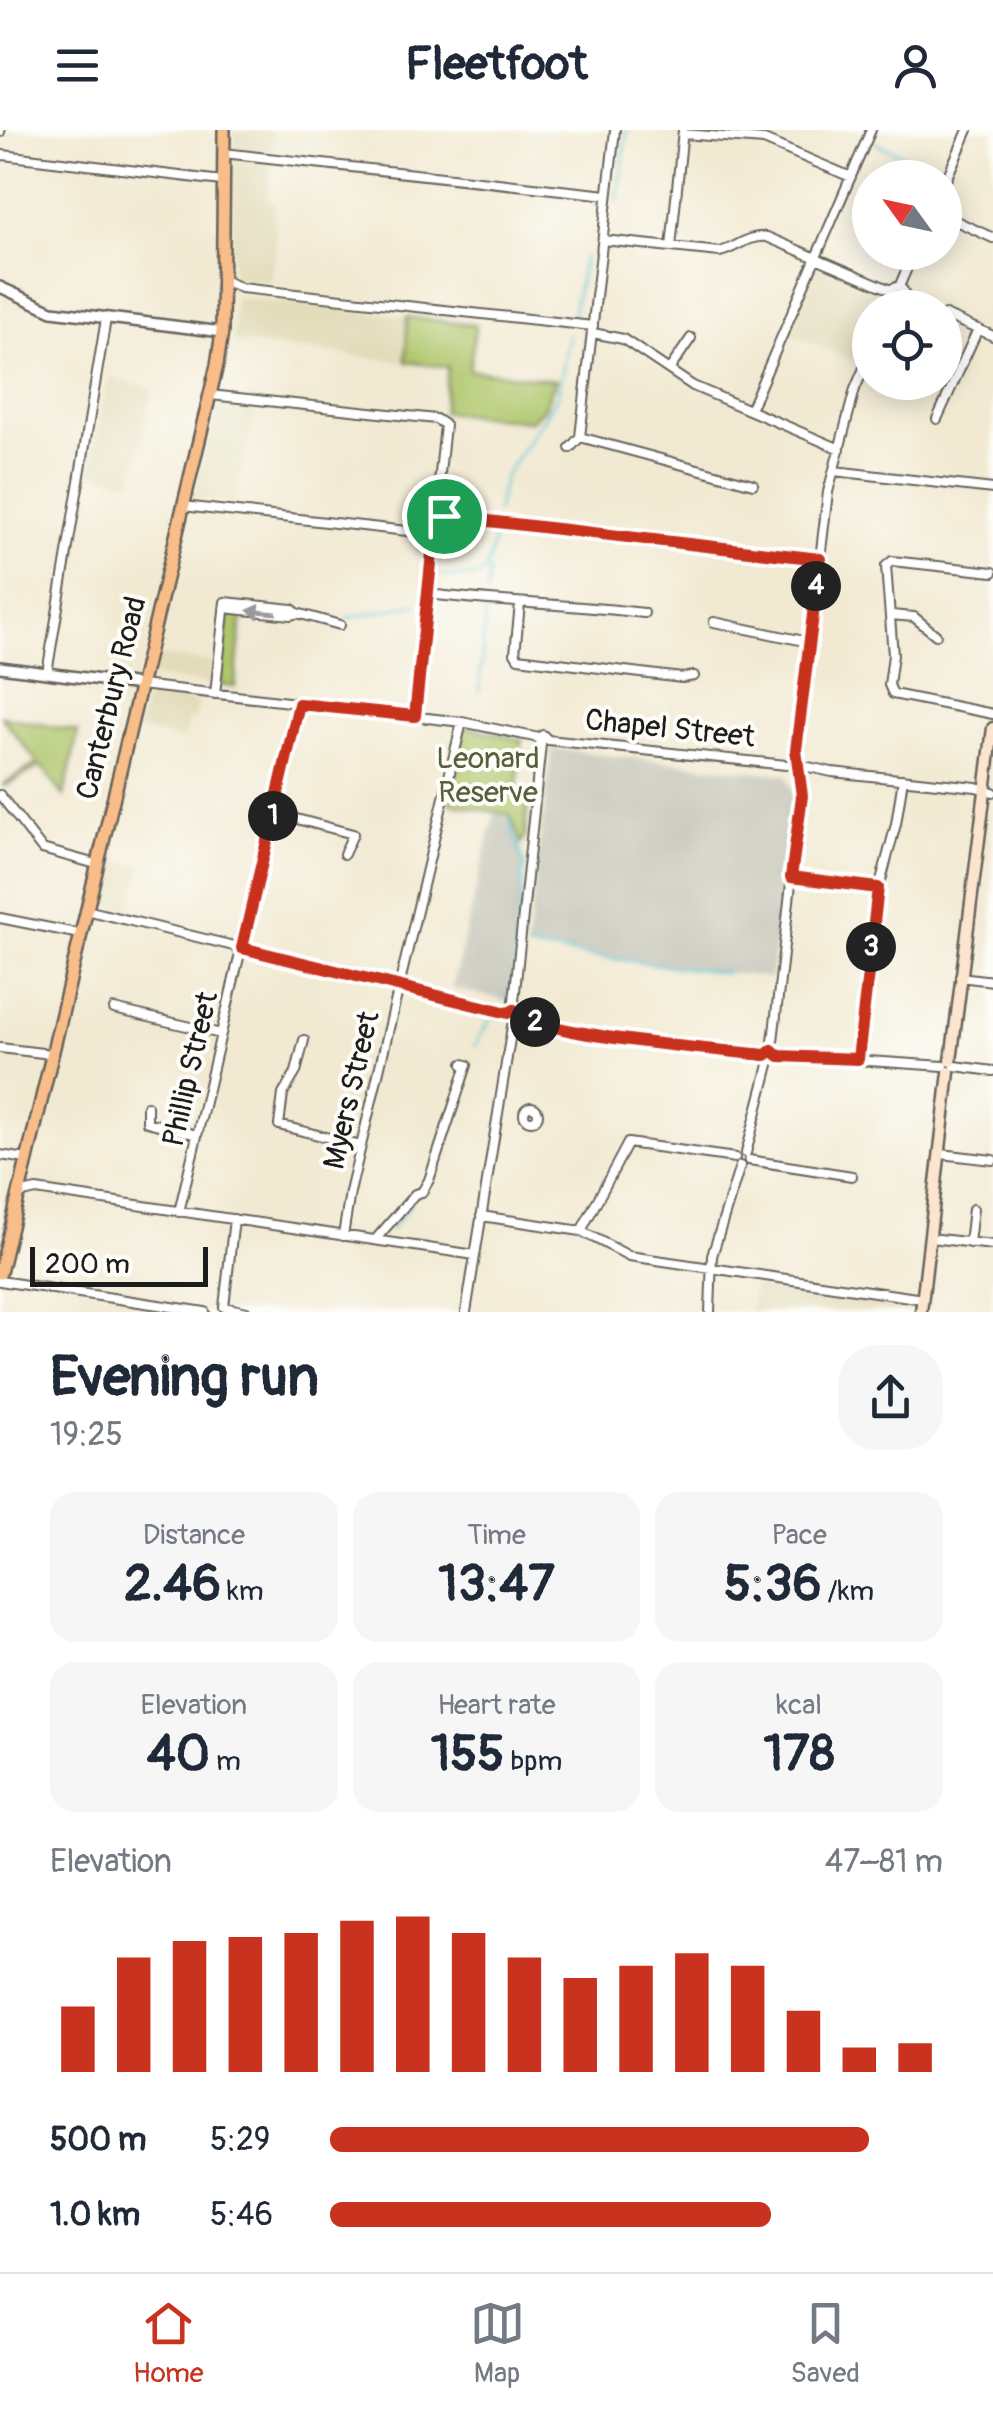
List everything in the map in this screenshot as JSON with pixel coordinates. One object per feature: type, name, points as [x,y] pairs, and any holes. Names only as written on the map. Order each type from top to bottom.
[{"type":"highway","name":"Canterbury Road","points":[[1,1266],[210,395],[222,332],[224,130]]},
{"type":"main road","points":[[921,1312],[960,977],[989,791],[993,728]]},
{"type":"street","points":[[570,448],[580,437],[615,130]]},
{"type":"street","points":[[750,410],[871,130]]},
{"type":"street","points":[[955,160],[968,130]]},
{"type":"street","points":[[671,247],[683,132],[764,140],[850,176]]},
{"type":"street","points":[[223,153],[607,195]]},
{"type":"street","points":[[1,154],[222,181]]},
{"type":"street","points":[[962,224],[993,238]]},
{"type":"street","points":[[603,240],[720,252],[755,236],[767,237],[882,290]]},
{"type":"street","points":[[223,287],[593,330],[623,339],[693,386],[840,449]]},
{"type":"street","points":[[0,288],[44,309],[222,332]]},
{"type":"street","points":[[47,673],[106,319]]},
{"type":"street","points":[[962,322],[993,336]]},
{"type":"street","points":[[937,419],[978,329]]},
{"type":"street","points":[[670,370],[691,338]]},
{"type":"street","points":[[210,395],[443,422],[446,433],[415,716]]},
{"type":"street","points":[[799,802],[795,768],[809,642],[834,471],[852,400]]},
{"type":"street","points":[[580,437],[753,484]]},
{"type":"street","points":[[834,471],[993,489]]},
{"type":"street","points":[[183,506],[434,534]]},
{"type":"street","points":[[436,515],[820,559]]},
{"type":"street","points":[[993,572],[890,562],[884,574],[891,615],[893,662],[889,685],[893,694],[993,714]]},
{"type":"street","points":[[428,594],[644,613]]},
{"type":"street","points":[[520,604],[515,653],[518,658],[682,678],[694,676]]},
{"type":"street","points":[[215,694],[225,605],[297,613],[340,625]]},
{"type":"street","points":[[891,615],[914,617],[936,635]]},
{"type":"street","points":[[714,622],[809,642]]},
{"type":"street","name":"Chapel Street","points":[[0,667],[462,722],[543,741],[989,791]]},
{"type":"street","name":"Phillip Street","points":[[179,1212],[299,704]]},
{"type":"street","name":"Myers Street","points":[[343,1236],[462,722]]},
{"type":"street","points":[[466,1312],[513,1015],[543,741]]},
{"type":"street","points":[[795,768],[800,786]]},
{"type":"street","name":"Chapel Street","points":[[795,768],[832,772]]},
{"type":"street","points":[[710,1312],[710,1269],[771,1055],[800,786],[805,774],[815,773]]},
{"type":"street","points":[[858,1059],[878,888],[896,824],[903,779]]},
{"type":"street","points":[[0,795],[42,849],[96,864]]},
{"type":"street","points":[[274,813],[354,834],[344,854]]},
{"type":"street","points":[[791,877],[878,888]]},
{"type":"street","points":[[86,910],[399,985],[562,1030],[771,1055],[993,1071]]},
{"type":"street","points":[[0,918],[80,934]]},
{"type":"street","points":[[960,977],[993,981]]},
{"type":"street","points":[[114,1009],[221,1034]]},
{"type":"street","points":[[304,1040],[274,1128],[361,1146]]},
{"type":"street","points":[[0,1048],[51,1054]]},
{"type":"street","points":[[374,1240],[430,1180],[467,1065],[463,1064]]},
{"type":"street","points":[[147,1106],[147,1122],[197,1135]]},
{"type":"street","points":[[499,1110],[524,1113]]},
{"type":"street","points":[[582,1231],[628,1142],[852,1176]]},
{"type":"street","points":[[941,1154],[993,1160]]},
{"type":"street","points":[[0,1156],[26,1159]]},
{"type":"street","points":[[20,1187],[475,1256]]},
{"type":"street","points":[[969,1242],[973,1209]]},
{"type":"street","points":[[481,1216],[582,1231],[628,1256],[922,1299]]},
{"type":"street","points":[[234,1219],[222,1310],[247,1312]]},
{"type":"street","points":[[930,1238],[993,1245]]},
{"type":"street","points":[[0,1281],[205,1312]]},
{"type":"shaded area","points":[[233,130],[273,130],[268,202],[273,203],[276,239],[271,282],[232,278]]},
{"type":"shaded area","points":[[816,263],[876,290],[852,290],[852,361],[787,331]]},
{"type":"shaded area","points":[[235,297],[406,317],[406,362],[233,342]]},
{"type":"shaded area","points":[[109,377],[152,389],[132,482],[90,473]]},
{"type":"shaded area","points":[[217,406],[256,410],[234,503],[194,499]]},
{"type":"shaded area","points":[[156,656],[212,662],[210,684],[151,677]]},
{"type":"shaded area","points":[[146,696],[199,702],[195,719],[189,719],[184,740],[138,730]]},
{"type":"shaded area","points":[[552,749],[786,775],[793,791],[771,978],[527,946]]},
{"type":"shaded area","points":[[495,813],[507,817],[518,845],[525,838],[510,987],[503,1000],[452,988]]},
{"type":"shaded area","points":[[107,858],[142,867],[130,911],[97,904]]},
{"type":"shaded area","points":[[755,1285],[913,1307],[912,1312],[749,1312]]},
{"type":"green space","points":[[407,317],[476,325],[469,370],[556,380],[544,408],[530,421],[443,412],[448,367],[406,362]]},
{"type":"green space","points":[[242,613],[235,687],[220,685],[227,614]]},
{"type":"green space","points":[[1,716],[78,732],[64,796],[41,766],[3,784],[38,763]]},
{"type":"green space","name":"Leonard Reserve","points":[[465,726],[522,740],[516,796],[528,799],[525,838],[521,843],[510,815],[450,803]]},
{"type":"waterway","points":[[617,202],[627,130]]},
{"type":"waterway","points":[[875,143],[914,160]]},
{"type":"waterway","points":[[572,317],[584,257]]},
{"type":"waterway","points":[[497,512],[504,478],[557,397],[569,335]]},
{"type":"waterway","points":[[439,575],[467,577],[482,573],[490,559],[494,531]]},
{"type":"waterway","points":[[487,593],[489,570]]},
{"type":"waterway","points":[[347,618],[417,604]]},
{"type":"waterway","points":[[479,692],[486,608]]},
{"type":"waterway","points":[[504,1000],[512,986],[524,864],[509,819]]},
{"type":"waterway","points":[[528,948],[727,973]]},
{"type":"waterway","points":[[475,1046],[491,1017]]},
{"type":"waterway","points":[[390,1230],[411,1204]]},
{"type":"route","points":[[436,515],[444,516],[820,559],[796,750],[802,796],[791,877],[878,888],[858,1059],[779,1056],[772,1050],[766,1055],[562,1030],[518,1016],[514,1010],[508,1013],[242,948],[299,704],[415,716],[436,515]]}]
